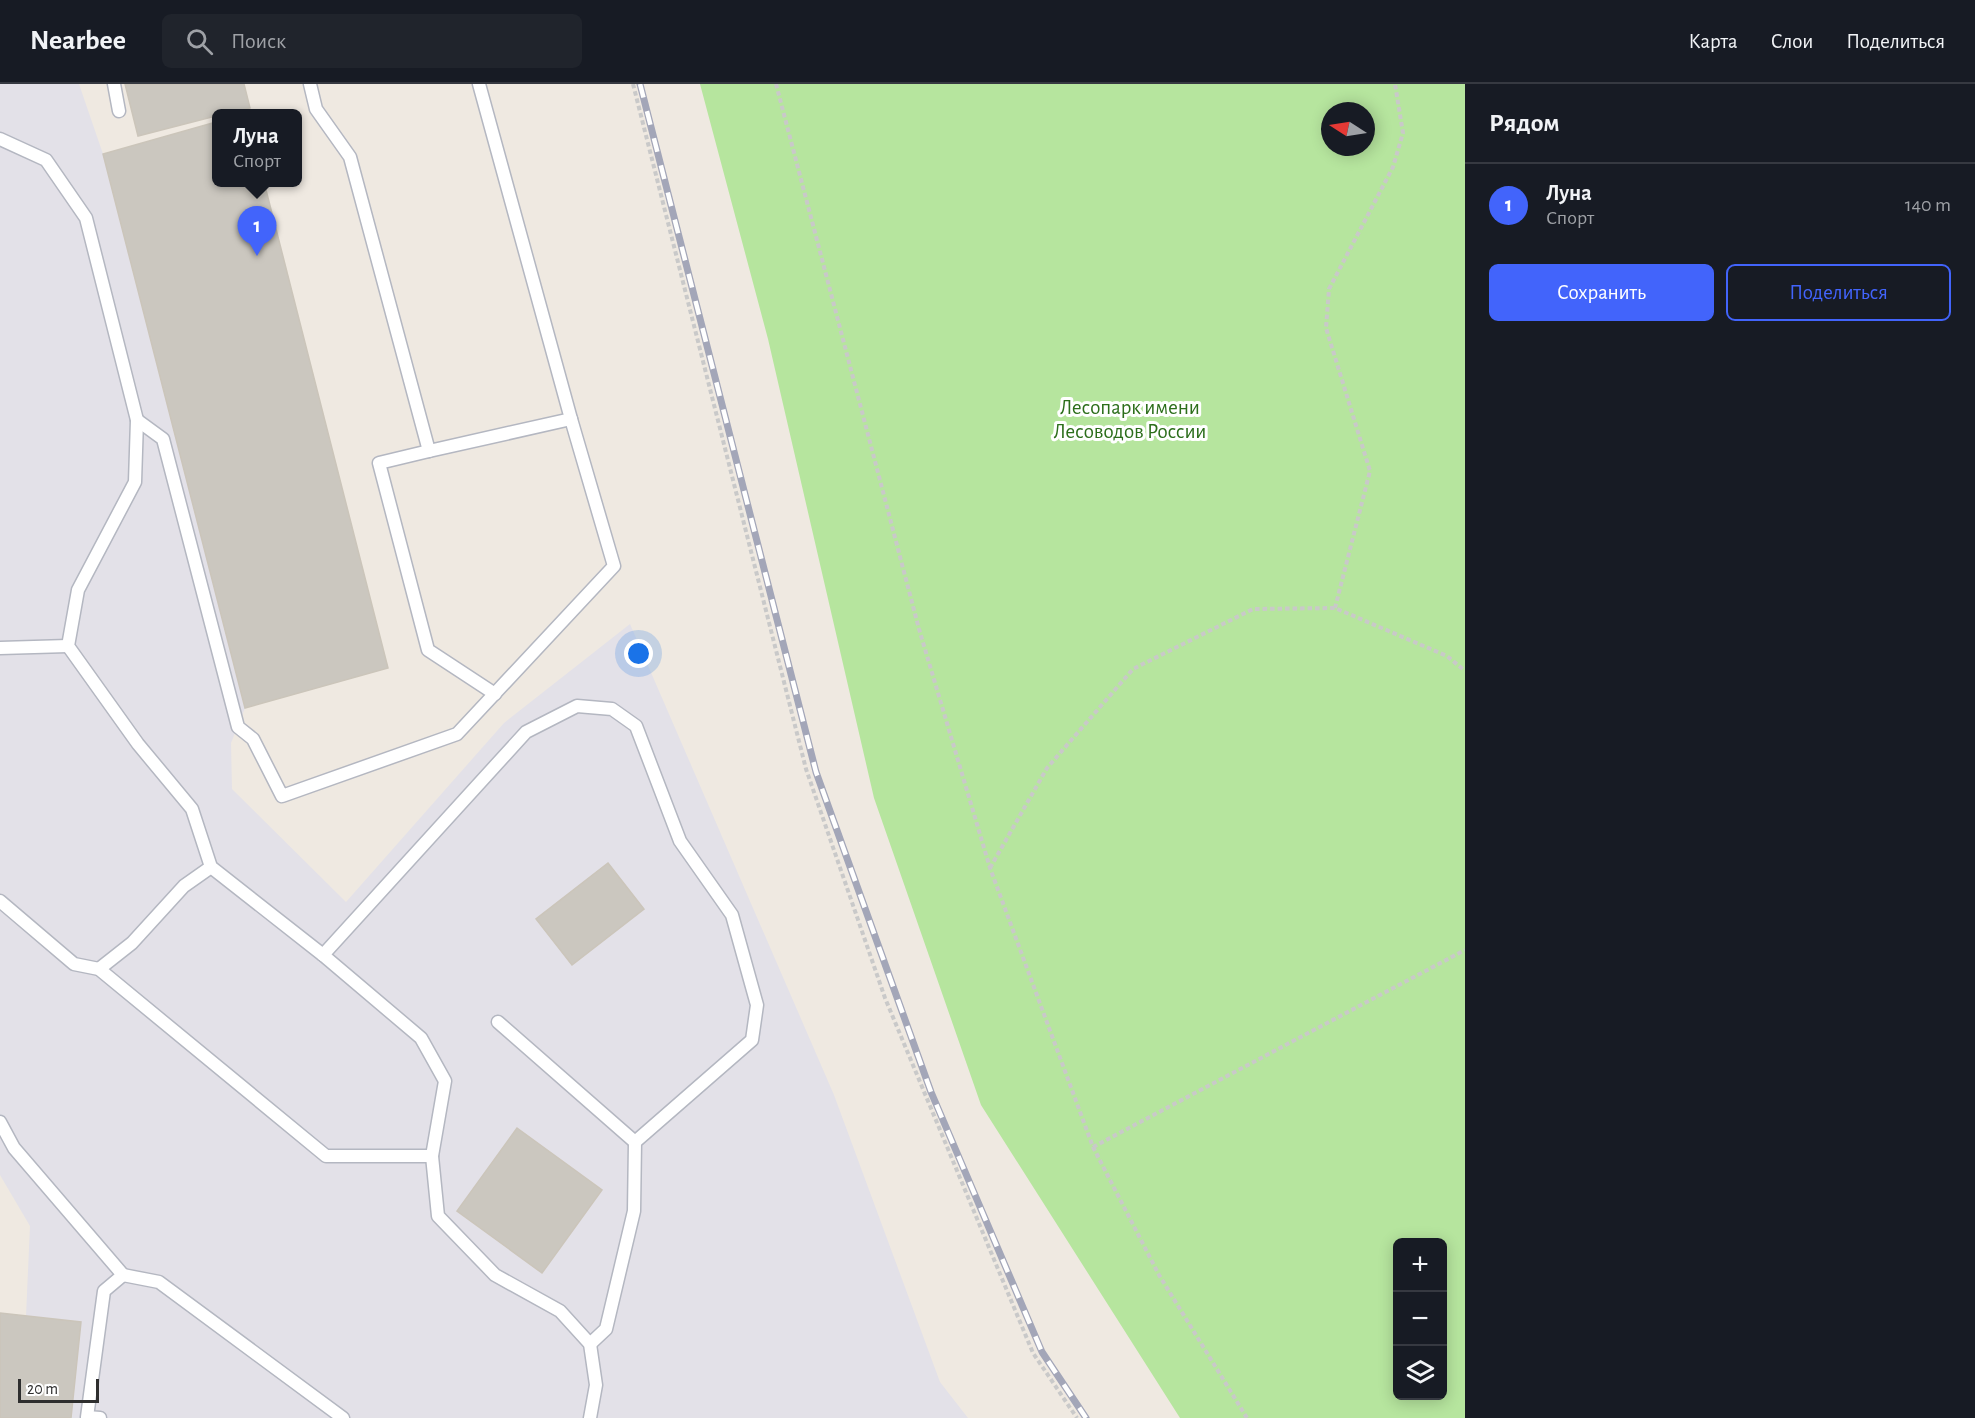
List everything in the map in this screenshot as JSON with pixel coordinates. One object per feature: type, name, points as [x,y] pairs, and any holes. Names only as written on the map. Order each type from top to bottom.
[{"type":"lane","points":[[114,84],[119,111]]},
{"type":"lane","points":[[310,84],[316,110],[350,157],[429,451]]},
{"type":"lane","points":[[137,420],[163,439],[238,727],[253,739],[282,796],[457,734],[614,566],[479,84]]},
{"type":"lane","points":[[0,139],[46,160],[86,218],[137,420],[135,482],[78,590],[68,646],[138,744],[192,809],[211,867],[323,955],[421,1038],[445,1081],[432,1156],[438,1216],[495,1275],[560,1311],[590,1344],[596,1384],[590,1418]]},
{"type":"lane","points":[[495,694],[428,650],[379,463],[571,419]]},
{"type":"lane","points":[[0,648],[68,646]]},
{"type":"lane","points":[[323,955],[526,732],[577,706],[612,709],[636,726],[680,841],[732,915],[757,1005],[752,1040],[635,1142],[634,1210],[606,1329],[590,1344]]},
{"type":"lane","points":[[99,969],[132,943],[184,886],[211,867]]},
{"type":"lane","points":[[0,901],[74,964],[99,969],[326,1156],[432,1156]]},
{"type":"lane","points":[[498,1022],[635,1142]]},
{"type":"lane","points":[[0,1122],[14,1148],[123,1275],[159,1282],[343,1418]]},
{"type":"lane","points":[[100,1418],[87,1417],[104,1291],[123,1275]]},
{"type":"path","points":[[633,84],[806,769],[885,998],[1010,1299],[1033,1353],[1077,1418]]},
{"type":"path","points":[[776,84],[919,629],[990,868],[1093,1147],[1159,1275],[1247,1418]]},
{"type":"path","points":[[1335,608],[1370,471],[1326,327],[1329,289],[1393,167],[1402,133],[1395,84]]},
{"type":"path","points":[[990,868],[1047,768],[1133,669],[1253,609],[1335,608],[1447,656],[1465,671]]},
{"type":"path","points":[[1093,1147],[1465,950]]},
{"type":"shaded area","points":[[0,84],[79,84],[103,154],[245,708],[231,743],[232,789],[346,902],[504,723],[630,624],[834,1095],[940,1382],[968,1418],[0,1418],[26,1316],[30,1226],[0,1175]]},
{"type":"green space","name":"Лесопарк имени Лесоводов России","points":[[700,84],[1465,84],[1465,1418],[1180,1418],[981,1105],[874,798],[768,339]]},
{"type":"building","points":[[125,84],[244,84],[250,108],[212,109],[212,117],[138,136]]},
{"type":"building","points":[[212,123],[212,187],[265,187],[388,668],[245,708],[103,154]]},
{"type":"building","points":[[608,863],[644,909],[572,965],[536,919]]},
{"type":"building","points":[[517,1128],[602,1190],[542,1273],[457,1211]]},
{"type":"building","points":[[0,1313],[81,1322],[71,1418],[0,1418]]},
{"type":"railway","points":[[640,84],[816,772],[931,1092],[1042,1352],[1086,1418]]},
{"type":"place","name":"Луна","points":[[257,256]]}]
